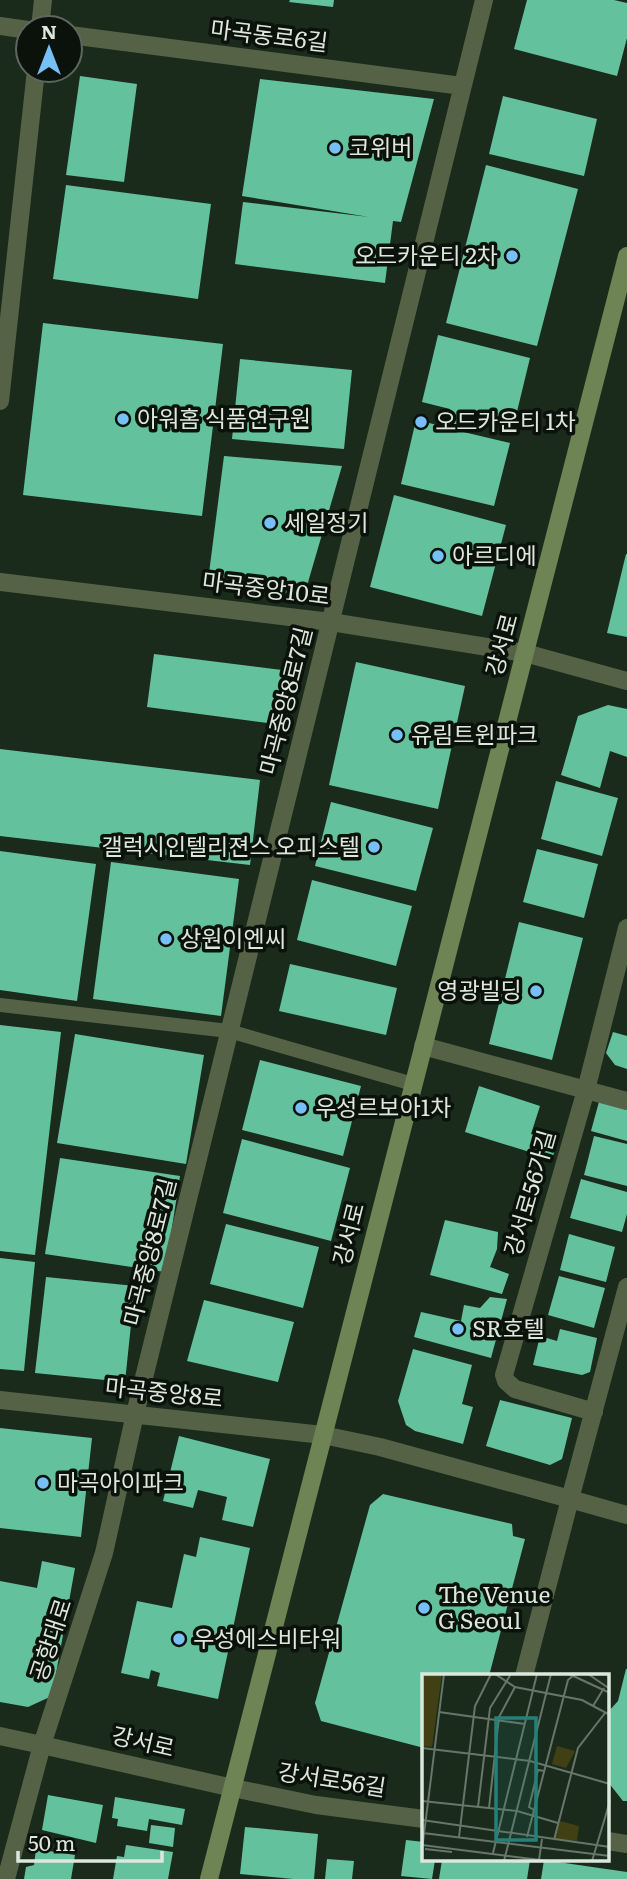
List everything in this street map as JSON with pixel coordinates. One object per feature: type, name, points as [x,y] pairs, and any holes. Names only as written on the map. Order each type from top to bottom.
[{"type":"main road","name":"강서로","points":[[209,1879],[627,256]]},
{"type":"street","name":"마곡중앙8로7길","points":[[135,1414],[484,0]]},
{"type":"street","name":"마곡동로6길","points":[[84,37],[462,86]]},
{"type":"street","points":[[0,401],[34,84]]},
{"type":"street","name":"마곡중앙10로","points":[[0,582],[331,622],[525,653],[627,681]]},
{"type":"street","name":"강서로56가길","points":[[594,1412],[515,1389],[506,1381],[504,1375],[586,1090],[627,928]]},
{"type":"street","points":[[0,1005],[229,1031],[413,1084]]},
{"type":"street","points":[[423,1046],[627,1101]]},
{"type":"street","points":[[525,1674],[627,1287]]},
{"type":"street","name":"마곡중앙8로","points":[[0,1400],[323,1434]]},
{"type":"street","name":"공항대로","points":[[6,1879],[42,1745],[104,1553],[135,1414]]},
{"type":"street","points":[[323,1434],[380,1447],[627,1515]]},
{"type":"street","name":"강서로","points":[[0,1736],[233,1788]]},
{"type":"street","name":"강서로56길","points":[[233,1788],[316,1805],[422,1819]]},
{"type":"building","points":[[334,0],[333,7],[289,2]]},
{"type":"building","points":[[527,0],[614,0],[627,3],[627,38],[617,76],[514,49]]},
{"type":"building","points":[[84,77],[137,84],[124,182],[66,175],[79,84],[84,84]]},
{"type":"building","name":"코위버","points":[[260,79],[434,99],[401,222],[393,221],[385,283],[235,264],[243,202],[369,217],[242,196]]},
{"type":"building","points":[[503,96],[597,119],[584,176],[489,154]]},
{"type":"building","name":"오드카운티 2차","points":[[486,165],[578,189],[537,346],[446,323]]},
{"type":"building","points":[[66,185],[211,204],[198,299],[53,279]]},
{"type":"building","name":"아워홈 식품연구원","points":[[43,323],[223,344],[202,516],[23,495]]},
{"type":"building","name":"오드카운티 1차","points":[[438,335],[530,358],[514,424],[460,411],[455,430],[510,443],[494,506],[401,484],[416,420],[446,427],[450,409],[422,402]]},
{"type":"building","points":[[240,359],[352,370],[344,449],[232,439]]},
{"type":"building","name":"세일정기","points":[[224,456],[342,466],[304,596],[208,581]]},
{"type":"building","name":"아르디에","points":[[394,495],[506,525],[482,616],[370,587]]},
{"type":"building","points":[[627,554],[627,637],[607,633]]},
{"type":"building","points":[[154,654],[290,671],[283,725],[147,707]]},
{"type":"building","name":"유림트윈파크","points":[[356,662],[465,686],[438,809],[329,785]]},
{"type":"building","points":[[608,705],[627,709],[627,757],[610,751],[600,788],[561,775],[578,716]]},
{"type":"building","points":[[0,749],[260,780],[250,865],[0,836]]},
{"type":"building","points":[[556,781],[618,798],[602,856],[541,839]]},
{"type":"building","name":"갤럭시인텔리젼스 오피스텔","points":[[331,802],[433,828],[416,891],[315,866]]},
{"type":"building","points":[[537,849],[598,864],[584,918],[523,902]]},
{"type":"building","points":[[0,851],[96,864],[77,1001],[0,990]]},
{"type":"building","name":"상원이엔씨","points":[[111,862],[239,879],[221,1016],[93,999]]},
{"type":"building","points":[[312,880],[412,906],[396,966],[297,940]]},
{"type":"building","name":"영광빌딩","points":[[519,922],[583,938],[552,1060],[489,1044]]},
{"type":"building","points":[[290,964],[397,988],[386,1035],[279,1011]]},
{"type":"building","points":[[0,1025],[61,1032],[35,1255],[0,1251]]},
{"type":"building","points":[[613,1032],[627,1036],[627,1069],[615,1065],[606,1053]]},
{"type":"building","points":[[75,1034],[204,1055],[186,1164],[57,1143]]},
{"type":"building","name":"우성르보아1차","points":[[260,1060],[361,1086],[343,1156],[242,1130]]},
{"type":"building","points":[[479,1086],[540,1106],[531,1134],[557,1143],[552,1159],[465,1132]]},
{"type":"building","points":[[600,1098],[627,1105],[627,1141],[591,1131]]},
{"type":"building","points":[[594,1136],[627,1144],[627,1186],[584,1175]]},
{"type":"building","points":[[242,1139],[350,1168],[331,1241],[223,1213]]},
{"type":"building","points":[[60,1158],[180,1176],[165,1272],[45,1254]]},
{"type":"building","points":[[581,1179],[627,1192],[627,1214],[622,1232],[570,1218]]},
{"type":"building","points":[[445,1220],[498,1232],[497,1249],[490,1267],[509,1274],[502,1294],[430,1275]]},
{"type":"building","points":[[226,1224],[319,1247],[303,1308],[210,1284]]},
{"type":"building","points":[[569,1234],[615,1247],[606,1282],[560,1270]]},
{"type":"building","points":[[0,1258],[35,1262],[24,1371],[0,1369]]},
{"type":"building","points":[[559,1276],[605,1288],[594,1328],[548,1315]]},
{"type":"building","points":[[46,1277],[135,1286],[125,1382],[35,1373]]},
{"type":"building","name":"SR호텔","points":[[490,1297],[507,1299],[491,1358],[414,1337],[421,1312],[461,1321],[464,1305],[480,1308]]},
{"type":"building","points":[[204,1300],[294,1322],[278,1382],[187,1361]]},
{"type":"building","points":[[560,1329],[597,1338],[590,1372],[582,1375],[533,1365],[540,1336],[557,1341]]},
{"type":"building","points":[[413,1349],[472,1365],[462,1404],[473,1407],[463,1444],[415,1431],[406,1425],[398,1401]]},
{"type":"building","points":[[500,1400],[572,1418],[562,1459],[550,1465],[486,1446]]},
{"type":"building","name":"마곡아이파크","points":[[0,1428],[92,1438],[81,1537],[0,1528]]},
{"type":"building","points":[[179,1436],[270,1459],[253,1527],[222,1520],[227,1497],[198,1490],[193,1508],[163,1501]]},
{"type":"building","name":"The Venue G Seoul","points":[[383,1494],[512,1524],[513,1536],[525,1539],[490,1674],[422,1674],[422,1747],[321,1721],[315,1703],[370,1505]]},
{"type":"building","name":"우성에스비타워","points":[[200,1537],[250,1548],[218,1699],[157,1686],[160,1673],[151,1670],[149,1679],[121,1673],[137,1601],[172,1608],[184,1554],[196,1557]]},
{"type":"building","points":[[42,1561],[75,1568],[52,1696],[28,1707],[0,1702],[0,1581],[37,1588]]},
{"type":"building","points":[[627,1669],[627,1801],[623,1801],[610,1785],[610,1710],[618,1701]]},
{"type":"building","points":[[48,1795],[103,1805],[96,1843],[42,1830]]},
{"type":"building","points":[[115,1797],[185,1809],[182,1825],[149,1819],[147,1831],[117,1826],[118,1819],[112,1818]]},
{"type":"building","points":[[151,1825],[175,1828],[173,1847],[149,1843]]},
{"type":"building","points":[[245,1827],[318,1834],[314,1879],[240,1874]]},
{"type":"building","points":[[406,1840],[422,1842],[422,1862],[435,1862],[432,1879],[401,1876]]},
{"type":"building","points":[[126,1845],[173,1852],[168,1879],[113,1879],[117,1856],[124,1857]]},
{"type":"building","points":[[36,1849],[75,1855],[71,1879],[24,1879],[26,1867],[34,1865]]},
{"type":"building","points":[[327,1859],[354,1861],[352,1879],[325,1879]]},
{"type":"building","points":[[442,1862],[530,1862],[527,1879],[439,1879]]},
{"type":"building","points":[[544,1862],[627,1872],[627,1879],[541,1879]]},
{"type":"place","name":"코위버","points":[[335,148]]},
{"type":"place","name":"오드카운티 2차","points":[[512,256]]},
{"type":"place","name":"아워홈 식품연구원","points":[[123,419]]},
{"type":"place","name":"오드카운티 1차","points":[[421,422]]},
{"type":"place","name":"세일정기","points":[[270,523]]},
{"type":"place","name":"아르디에","points":[[438,556]]},
{"type":"place","name":"유림트윈파크","points":[[397,735]]},
{"type":"place","name":"갤럭시인텔리젼스 오피스텔","points":[[374,847]]},
{"type":"place","name":"상원이엔씨","points":[[166,939]]},
{"type":"place","name":"영광빌딩","points":[[536,991]]},
{"type":"place","name":"우성르보아1차","points":[[301,1108]]},
{"type":"place","name":"SR호텔","points":[[458,1329]]},
{"type":"place","name":"마곡아이파크","points":[[43,1483]]},
{"type":"place","name":"The Venue G Seoul","points":[[424,1608]]},
{"type":"place","name":"우성에스비타워","points":[[179,1639]]}]
